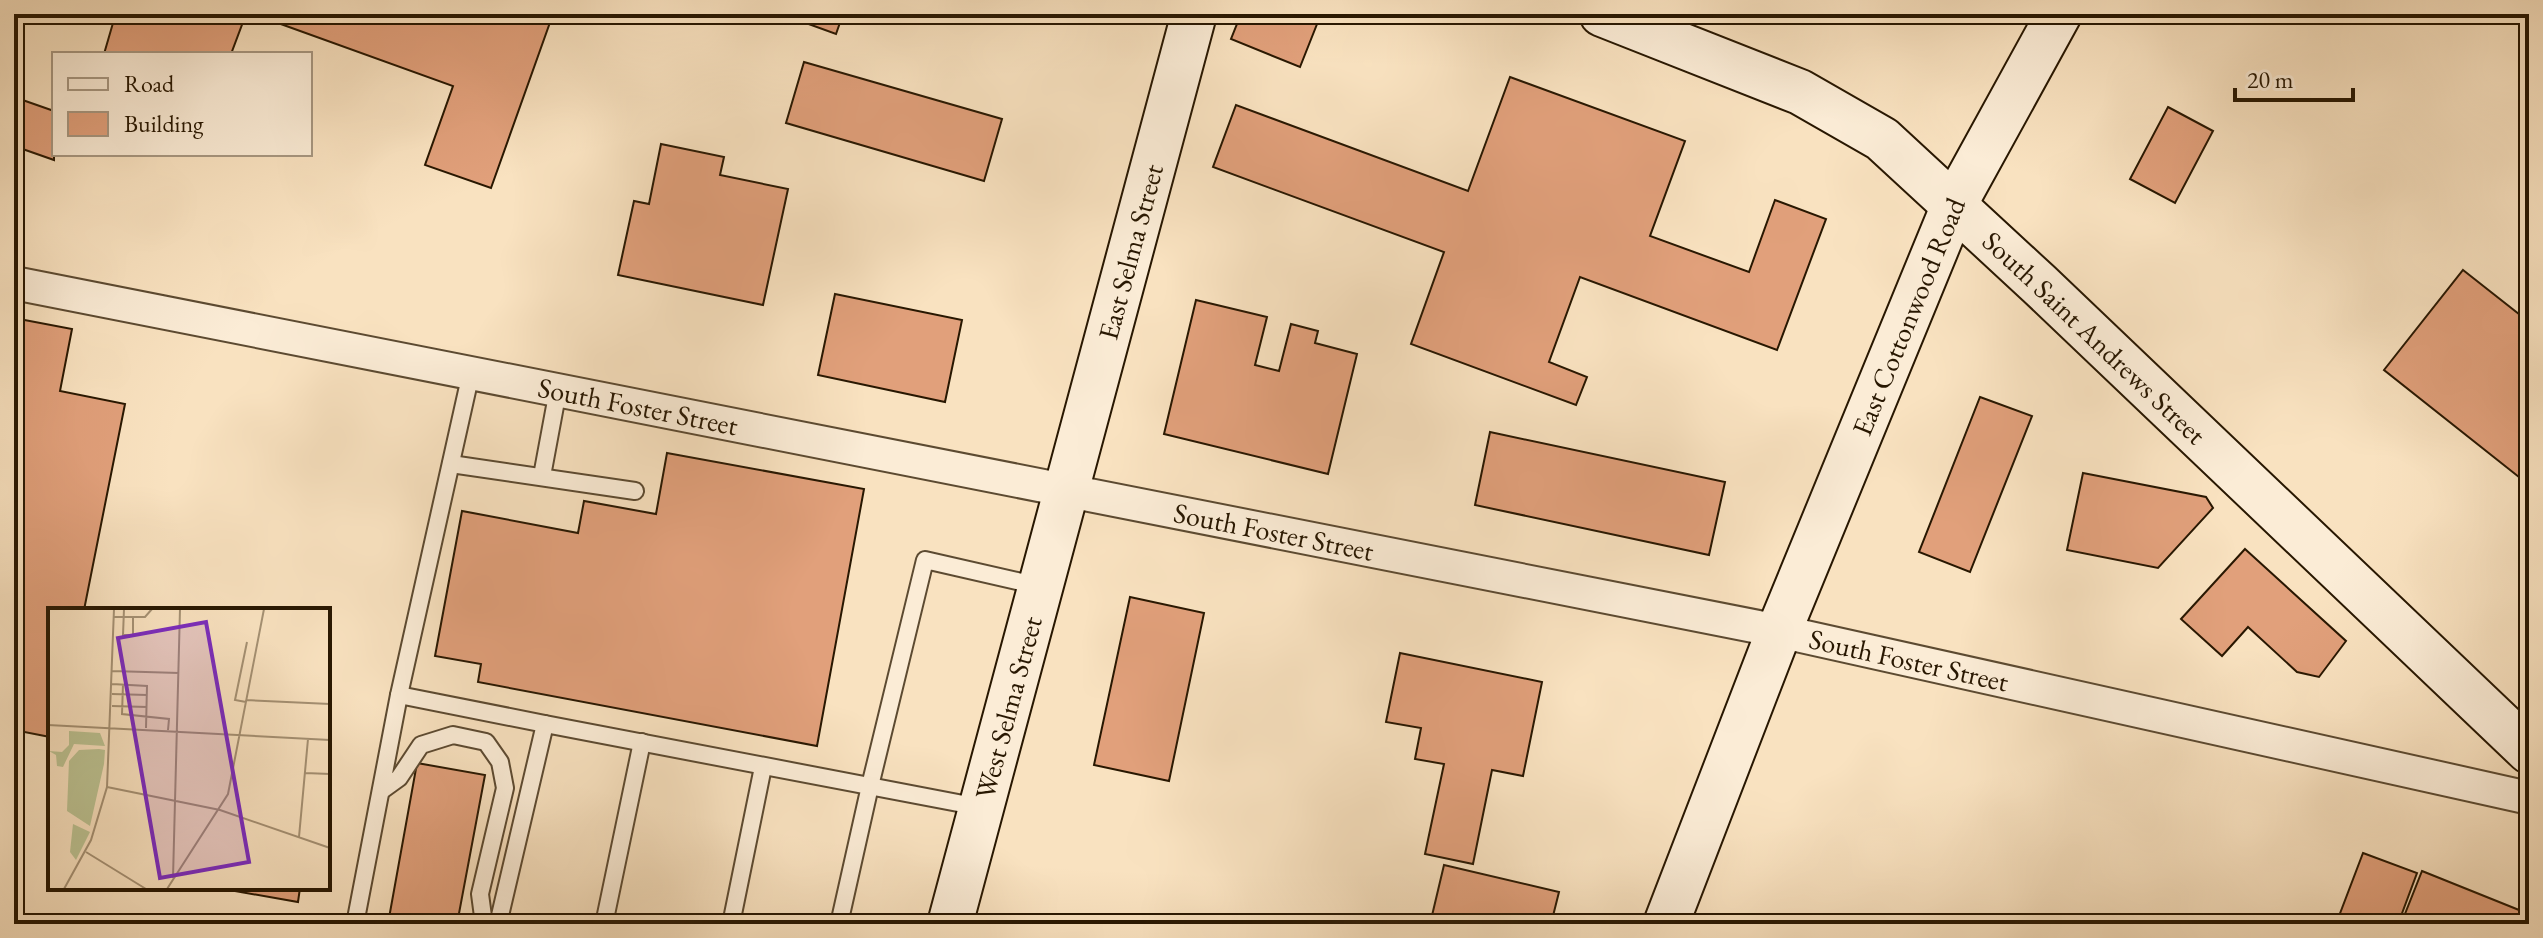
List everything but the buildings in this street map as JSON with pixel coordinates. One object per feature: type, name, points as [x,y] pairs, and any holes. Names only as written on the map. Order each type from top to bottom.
[{"type":"street","name":"East Selma Street","points":[[1067,490],[1194,14]]},
{"type":"street","name":"South Saint Andrews Street","points":[[1602,14],[1800,92],[1882,139],[2529,751]]},
{"type":"street","name":"East Cottonwood Road","points":[[1666,924],[1779,631],[1954,205],[2059,14]]},
{"type":"street","name":"South Foster Street","points":[[14,283],[1779,631],[2529,798]]},
{"type":"street","name":"West Selma Street","points":[[950,924],[1067,490]]},
{"type":"lane","points":[[355,924],[399,695],[471,373]]},
{"type":"lane","points":[[542,476],[558,390]]},
{"type":"lane","points":[[451,464],[635,491]]},
{"type":"lane","points":[[839,924],[925,560],[1040,586]]},
{"type":"lane","points":[[399,695],[981,808]]},
{"type":"lane","points":[[498,924],[545,724]]},
{"type":"lane","points":[[381,791],[399,778],[421,745],[453,735],[486,742],[500,762],[505,788],[480,894],[484,924]]},
{"type":"lane","points":[[604,924],[642,742]]},
{"type":"lane","points":[[731,924],[763,767]]}]
